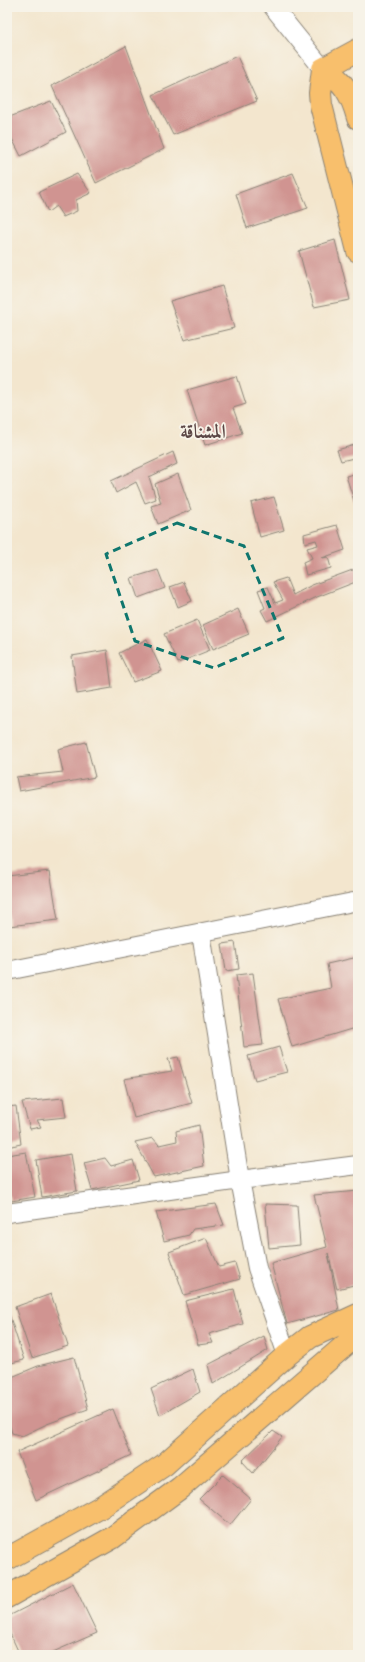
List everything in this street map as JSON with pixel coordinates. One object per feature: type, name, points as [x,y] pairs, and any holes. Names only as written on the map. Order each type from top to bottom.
[{"type":"main road","points":[[323,69],[358,50]]},
{"type":"main road","points":[[323,69],[334,75],[342,83],[357,108],[323,117]]},
{"type":"main road","points":[[323,69],[320,93],[323,117],[358,251]]},
{"type":"main road","points":[[7,1559],[101,1507],[164,1466],[287,1355],[310,1337],[358,1315]]},
{"type":"main road","points":[[7,1597],[112,1538],[180,1488],[358,1334]]},
{"type":"street","points":[[273,7],[323,69]]},
{"type":"street","points":[[7,971],[358,901]]},
{"type":"street","points":[[201,933],[240,1180],[256,1268],[287,1355]]},
{"type":"street","points":[[7,1213],[358,1165]]},
{"type":"highlighted area","points":[[177,523],[244,546],[283,638],[214,668],[135,641],[106,554]]},
{"type":"building","points":[[126,46],[164,149],[96,183],[52,86]]},
{"type":"building","points":[[237,56],[257,101],[173,135],[153,95]]},
{"type":"building","points":[[51,101],[66,132],[21,156],[7,129],[7,118]]},
{"type":"building","points":[[293,173],[308,208],[247,228],[236,194]]},
{"type":"building","points":[[77,174],[91,193],[76,200],[77,211],[63,217],[56,206],[48,212],[39,192]]},
{"type":"building","points":[[335,240],[350,300],[314,307],[299,251]]},
{"type":"building","points":[[222,286],[234,328],[184,340],[170,301]]},
{"type":"building","points":[[237,376],[246,404],[233,408],[242,433],[205,445],[187,390]]},
{"type":"building","points":[[358,444],[358,457],[341,461],[337,450]]},
{"type":"building","points":[[173,452],[177,464],[149,477],[156,499],[145,503],[136,482],[116,493],[111,481]]},
{"type":"building","points":[[358,473],[358,513],[346,476]]},
{"type":"building","points":[[178,474],[191,510],[158,524],[151,506],[161,503],[155,484]]},
{"type":"building","points":[[274,497],[284,530],[260,537],[251,503]]},
{"type":"building","points":[[337,525],[345,550],[322,558],[328,557],[331,568],[306,575],[303,562],[312,558],[307,548],[318,545],[316,540],[305,543],[304,534]]},
{"type":"building","points":[[358,568],[358,581],[317,597],[267,621],[261,610],[265,608],[258,590],[268,587],[275,603],[283,600],[273,582],[286,578],[293,595],[312,585]]},
{"type":"building","points":[[158,570],[165,588],[138,598],[131,578]]},
{"type":"building","points":[[184,582],[192,601],[178,607],[170,587]]},
{"type":"building","points":[[238,609],[249,634],[213,649],[203,625]]},
{"type":"building","points":[[197,620],[210,650],[178,663],[164,634]]},
{"type":"building","points":[[147,639],[162,671],[133,682],[119,653]]},
{"type":"building","points":[[107,650],[112,688],[77,694],[72,656]]},
{"type":"building","points":[[86,742],[95,777],[19,791],[16,777],[63,772],[58,749]]},
{"type":"building","points":[[50,871],[58,920],[9,926],[7,876]]},
{"type":"building","points":[[235,942],[239,969],[226,971],[222,944]]},
{"type":"building","points":[[358,957],[358,1027],[292,1047],[278,999],[331,988],[327,964]]},
{"type":"building","points":[[253,973],[263,1045],[244,1047],[236,975]]},
{"type":"building","points":[[279,1047],[287,1072],[255,1080],[248,1056]]},
{"type":"building","points":[[178,1057],[192,1103],[134,1118],[124,1079],[172,1071],[168,1059]]},
{"type":"building","points":[[63,1098],[66,1117],[37,1120],[41,1127],[30,1129],[22,1102]]},
{"type":"building","points":[[16,1106],[21,1144],[7,1147],[7,1107]]},
{"type":"building","points":[[199,1125],[204,1166],[154,1177],[135,1142],[153,1138],[159,1145],[177,1141],[176,1131]]},
{"type":"building","points":[[26,1152],[35,1197],[11,1201],[7,1182],[7,1155]]},
{"type":"building","points":[[71,1154],[77,1191],[42,1197],[36,1160]]},
{"type":"building","points":[[105,1158],[111,1166],[133,1160],[139,1180],[92,1190],[84,1163]]},
{"type":"building","points":[[358,1191],[358,1284],[337,1289],[328,1253],[339,1310],[287,1324],[271,1263],[327,1247],[314,1195]]},
{"type":"building","points":[[216,1204],[224,1225],[193,1229],[189,1235],[164,1241],[156,1212]]},
{"type":"building","points":[[265,1204],[297,1205],[300,1245],[269,1248]]},
{"type":"building","points":[[206,1238],[219,1267],[235,1263],[240,1279],[184,1295],[169,1252]]},
{"type":"building","points":[[234,1289],[243,1324],[209,1334],[213,1343],[198,1345],[185,1301]]},
{"type":"building","points":[[51,1294],[68,1346],[32,1358],[15,1307]]},
{"type":"building","points":[[7,1314],[9,1314],[24,1360],[7,1364]]},
{"type":"building","points":[[264,1336],[268,1350],[213,1384],[208,1365]]},
{"type":"building","points":[[74,1357],[88,1409],[47,1424],[22,1436],[12,1433],[7,1417],[7,1379],[38,1366]]},
{"type":"building","points":[[193,1369],[200,1392],[160,1415],[151,1389]]},
{"type":"building","points":[[113,1409],[131,1455],[36,1500],[17,1452]]},
{"type":"building","points":[[273,1431],[282,1437],[253,1473],[242,1461]]},
{"type":"building","points":[[223,1475],[251,1499],[230,1525],[199,1499]]},
{"type":"building","points":[[73,1583],[97,1633],[46,1655],[20,1655],[7,1627],[7,1617]]},
{"type":"district","name":"المشناقة","points":[[203,433]]}]
